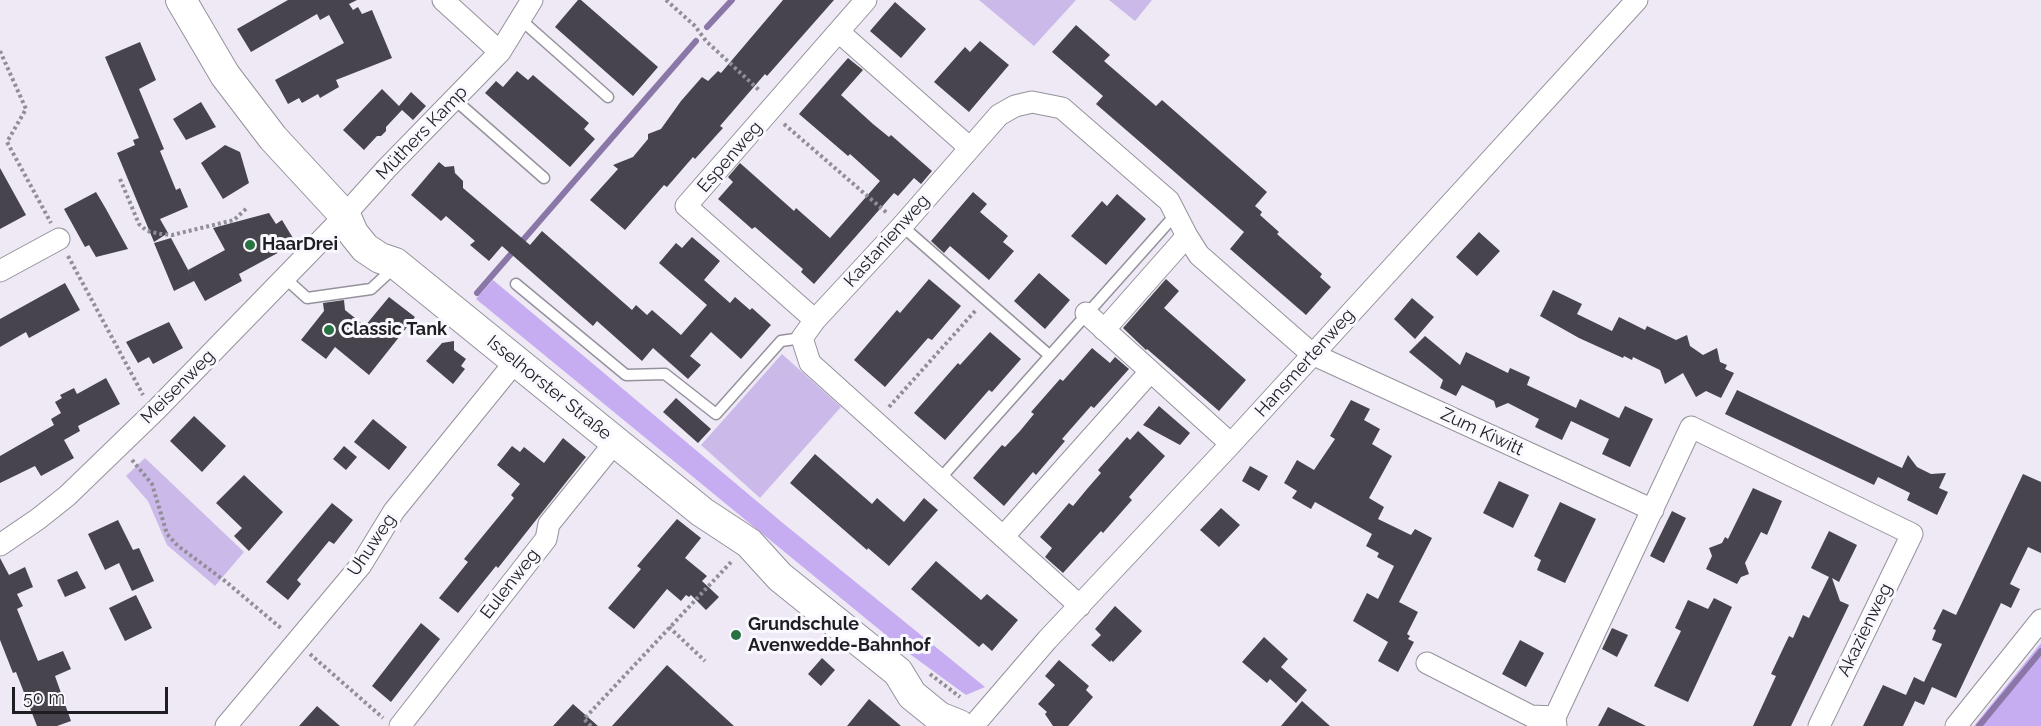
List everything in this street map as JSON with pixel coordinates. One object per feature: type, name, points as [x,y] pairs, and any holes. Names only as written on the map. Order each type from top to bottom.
[{"type":"street","name":"Isselhorster Straße","points":[[181,0],[225,75],[273,138],[345,216],[353,233],[365,248],[380,258],[396,264],[616,441],[702,512],[739,554],[754,565],[778,576],[898,672],[912,695],[939,717],[964,726]]},
{"type":"street","points":[[443,0],[500,52]]},
{"type":"street","name":"Müthers Kamp","points":[[345,216],[500,52],[532,0]]},
{"type":"street","name":"Espenweg","points":[[815,320],[686,207],[866,0]]},
{"type":"street","name":"Hansmertenweg","points":[[964,726],[1024,666],[1231,444],[1637,0]]},
{"type":"street","points":[[839,32],[970,147]]},
{"type":"street","name":"Kastanienweg","points":[[802,338],[815,320],[902,226],[999,115],[1015,106],[1032,102],[1062,108],[1169,201],[1199,255],[1312,354]]},
{"type":"street","name":"Meisenweg","points":[[0,545],[67,496],[119,447],[345,216]]},
{"type":"street","points":[[1104,330],[1187,236]]},
{"type":"street","points":[[0,271],[59,240]]},
{"type":"street","points":[[1086,313],[1231,444]]},
{"type":"street","points":[[802,338],[810,363],[1080,606]]},
{"type":"street","name":"Zum Kiwitt","points":[[1312,354],[1653,510]]},
{"type":"street","name":"Uhuweg","points":[[226,726],[361,565],[394,511],[515,362]]},
{"type":"street","points":[[1003,537],[1150,372]]},
{"type":"street","name":"Akazienweg","points":[[1653,510],[1691,427],[1912,534],[1819,726]]},
{"type":"street","name":"Eulenweg","points":[[395,725],[546,539],[549,524],[616,441]]},
{"type":"street","points":[[1427,663],[1531,716],[1556,721],[1653,510]]},
{"type":"street","points":[[1956,726],[2041,620]]},
{"type":"lane","points":[[520,19],[608,96]]},
{"type":"lane","points":[[454,99],[544,178]]},
{"type":"lane","points":[[939,480],[1176,214]]},
{"type":"lane","points":[[902,226],[1049,355]]},
{"type":"lane","points":[[285,278],[307,298],[371,289],[396,264]]},
{"type":"lane","points":[[516,284],[626,375],[665,374],[716,414],[781,341],[802,338]]},
{"type":"path","points":[[666,0],[695,26],[706,41],[764,94],[782,122],[902,226]]},
{"type":"path","points":[[120,179],[139,224],[147,231],[172,235],[234,220],[248,207]]},
{"type":"path","points":[[876,422],[985,301]]},
{"type":"path","points":[[119,447],[152,484],[167,534],[178,546],[225,581],[395,725]]},
{"type":"path","points":[[591,726],[584,718],[735,559]]},
{"type":"path","points":[[669,627],[705,661]]},
{"type":"shaded area","points":[[979,0],[1076,0],[1034,46]]},
{"type":"shaded area","points":[[1109,0],[1152,0],[1135,21]]},
{"type":"shaded area","points":[[493,280],[784,524],[985,687],[966,695],[903,649],[476,299]]},
{"type":"shaded area","points":[[782,354],[841,407],[760,498],[701,445]]},
{"type":"shaded area","points":[[145,458],[244,552],[215,586],[167,545],[148,501],[126,476]]},
{"type":"shaded area","points":[[2041,643],[2041,726],[1974,726]]},
{"type":"building","points":[[288,0],[357,0],[349,4],[353,10],[358,7],[362,14],[372,10],[392,58],[336,80],[339,87],[320,98],[318,94],[302,103],[299,98],[288,104],[275,80],[344,43],[329,15],[320,20],[317,14],[251,52],[237,29]]},
{"type":"building","points":[[578,0],[581,0],[658,67],[633,96],[555,27]]},
{"type":"building","points":[[783,0],[834,0],[767,76],[765,74],[720,126],[723,128],[695,159],[693,157],[667,187],[664,185],[625,230],[590,200],[618,169],[613,165],[633,157],[648,139],[648,134],[661,129],[702,77],[708,81],[718,71],[721,73]]},
{"type":"building","points":[[895,2],[926,29],[901,58],[870,31]]},
{"type":"building","points":[[1076,25],[1110,55],[1104,61],[1156,106],[1162,100],[1267,192],[1255,206],[1262,212],[1260,215],[1279,232],[1277,234],[1322,274],[1320,277],[1331,287],[1306,315],[1230,249],[1244,232],[1096,104],[1103,96],[1052,52]]},
{"type":"building","points":[[980,41],[1009,65],[969,112],[934,82],[965,47],[970,52]]},
{"type":"building","points":[[140,42],[156,80],[139,89],[164,149],[160,151],[176,190],[180,188],[188,207],[160,219],[168,233],[154,242],[117,153],[135,145],[133,140],[139,138],[105,57]]},
{"type":"building","points":[[848,58],[863,70],[841,95],[932,171],[921,184],[914,178],[898,196],[894,193],[814,284],[801,272],[803,269],[755,227],[752,229],[718,199],[733,182],[728,177],[740,163],[794,211],[796,208],[830,238],[880,181],[799,114]]},
{"type":"building","points":[[517,71],[528,80],[533,75],[589,123],[584,129],[595,139],[570,167],[485,93],[496,81],[503,87]]},
{"type":"building","points":[[382,89],[399,106],[411,92],[426,106],[413,120],[402,110],[386,127],[386,131],[381,136],[377,136],[364,150],[343,130]]},
{"type":"building","points":[[201,102],[216,127],[186,140],[173,119]]},
{"type":"building","points":[[225,145],[240,152],[249,183],[223,199],[201,163]]},
{"type":"building","points":[[439,162],[445,167],[454,166],[455,173],[463,181],[463,188],[530,245],[542,231],[632,310],[636,305],[647,315],[652,310],[681,335],[707,305],[659,263],[676,243],[682,248],[692,237],[720,261],[704,280],[730,303],[735,297],[771,325],[741,359],[711,332],[690,356],[701,365],[688,379],[653,348],[642,361],[597,321],[593,326],[502,246],[489,261],[470,245],[475,241],[446,216],[441,221],[411,195]]},
{"type":"building","points":[[0,168],[26,215],[0,229]]},
{"type":"building","points":[[96,192],[128,249],[96,257],[89,245],[85,247],[64,209]]},
{"type":"building","points":[[973,192],[987,204],[980,212],[1008,236],[1003,242],[1014,251],[989,280],[950,246],[944,253],[931,241]]},
{"type":"building","points":[[1117,194],[1146,219],[1106,265],[1071,236],[1102,201],[1107,206]]},
{"type":"building","points":[[269,213],[276,224],[282,220],[296,243],[239,274],[242,281],[205,301],[188,270],[225,250],[213,228]]},
{"type":"building","points":[[1479,232],[1500,251],[1477,276],[1456,257]]},
{"type":"building","points":[[171,238],[194,281],[174,291],[154,243]]},
{"type":"building","points":[[1039,273],[1070,300],[1045,329],[1014,301]]},
{"type":"building","points":[[929,279],[961,306],[932,340],[928,338],[885,387],[854,360],[897,310],[900,313]]},
{"type":"building","points":[[1166,279],[1179,291],[1164,308],[1246,380],[1219,411],[1123,328]]},
{"type":"building","points":[[65,283],[80,310],[29,338],[26,332],[0,347],[0,319]]},
{"type":"building","points":[[1553,290],[1582,304],[1577,314],[1612,331],[1619,317],[1645,330],[1647,326],[1676,340],[1687,335],[1690,346],[1703,355],[1717,348],[1720,362],[1727,365],[1725,369],[1734,373],[1721,398],[1706,391],[1696,397],[1683,373],[1665,384],[1660,370],[1633,357],[1632,360],[1624,356],[1623,358],[1579,338],[1540,316]]},
{"type":"building","points":[[389,297],[415,317],[369,375],[335,347],[326,359],[301,340],[324,311],[323,303],[344,300],[345,310],[365,326]]},
{"type":"building","points":[[1412,298],[1434,317],[1415,339],[1394,319]]},
{"type":"building","points":[[169,322],[183,348],[153,364],[149,357],[138,363],[126,342]]},
{"type":"building","points":[[990,332],[1021,359],[992,392],[989,390],[945,440],[914,413],[958,363],[960,365]]},
{"type":"building","points":[[1425,336],[1460,365],[1466,352],[1508,373],[1510,368],[1530,377],[1527,385],[1576,408],[1580,399],[1619,418],[1625,406],[1653,419],[1630,467],[1602,454],[1609,439],[1571,421],[1562,440],[1535,427],[1539,419],[1508,403],[1496,408],[1494,401],[1462,385],[1456,396],[1440,388],[1443,380],[1409,352]]},
{"type":"building","points":[[454,341],[454,350],[466,359],[461,366],[465,369],[453,384],[426,361],[442,343]]},
{"type":"building","points":[[1092,348],[1110,363],[1115,357],[1129,369],[1094,408],[1091,406],[1062,439],[1065,441],[1036,475],[1033,472],[1004,506],[973,478],[1002,445],[1005,447],[1020,431],[1034,414],[1031,412]]},
{"type":"building","points":[[106,378],[120,404],[78,426],[80,431],[64,440],[74,458],[41,476],[35,466],[0,483],[0,456],[54,425],[51,419],[61,413],[55,402],[62,398],[60,395],[74,388],[77,394]]},
{"type":"building","points":[[1737,390],[1902,468],[1908,455],[1917,467],[1931,474],[1946,473],[1939,488],[1948,492],[1937,515],[1907,500],[1910,493],[1878,477],[1874,485],[1725,414]]},
{"type":"building","points":[[676,398],[711,429],[698,443],[663,412]]},
{"type":"building","points":[[1351,400],[1370,409],[1364,420],[1380,429],[1372,444],[1392,456],[1369,498],[1384,507],[1378,519],[1411,535],[1415,529],[1432,538],[1399,602],[1418,612],[1407,634],[1410,636],[1408,639],[1414,642],[1398,672],[1378,661],[1388,642],[1353,621],[1367,593],[1378,599],[1394,566],[1377,557],[1379,553],[1366,546],[1372,534],[1315,502],[1311,509],[1292,498],[1297,491],[1284,483],[1297,460],[1314,470],[1335,439],[1330,436]]},
{"type":"building","points":[[1159,406],[1190,433],[1180,445],[1143,425]]},
{"type":"building","points":[[194,416],[226,446],[202,472],[170,441]]},
{"type":"building","points":[[373,419],[407,447],[389,470],[354,442]]},
{"type":"building","points":[[1138,431],[1165,456],[1129,497],[1132,500],[1063,573],[1045,557],[1052,548],[1040,537],[1069,503],[1073,506],[1101,473],[1098,470],[1127,437],[1130,440]]},
{"type":"building","points":[[563,438],[586,457],[498,568],[496,566],[458,613],[439,598],[468,562],[464,559],[514,498],[511,495],[520,484],[497,465],[512,446],[520,452],[524,447],[544,463]]},
{"type":"building","points":[[344,446],[357,457],[346,470],[333,459]]},
{"type":"building","points":[[815,454],[872,504],[877,498],[904,522],[924,498],[938,510],[889,566],[868,548],[867,550],[790,483]]},
{"type":"building","points":[[1250,466],[1268,476],[1259,491],[1242,481]]},
{"type":"building","points":[[2023,474],[2041,482],[2041,553],[2028,547],[2010,584],[2020,589],[2011,608],[2001,603],[1956,698],[1932,687],[1924,705],[1915,701],[1903,726],[1863,726],[1883,685],[1906,695],[1914,677],[1924,682],[1942,644],[1932,640],[1936,630],[1933,629],[1943,609],[1956,615]]},
{"type":"building","points":[[244,475],[283,512],[249,551],[234,536],[242,528],[216,503]]},
{"type":"building","points":[[1499,481],[1529,495],[1513,528],[1483,513]]},
{"type":"building","points":[[1753,488],[1782,501],[1767,535],[1761,532],[1745,563],[1749,574],[1741,577],[1737,584],[1706,569],[1712,556],[1709,548],[1722,543],[1725,537],[1728,539]]},
{"type":"building","points":[[1560,502],[1596,519],[1565,583],[1537,570],[1541,560],[1534,556]]},
{"type":"building","points":[[332,503],[353,520],[334,544],[329,541],[297,580],[301,584],[288,600],[266,582]]},
{"type":"building","points":[[1221,508],[1240,525],[1219,547],[1200,530]]},
{"type":"building","points":[[1672,511],[1686,518],[1664,563],[1650,556]]},
{"type":"building","points":[[677,519],[701,538],[685,558],[707,576],[702,581],[719,597],[706,610],[691,595],[689,597],[686,595],[681,601],[667,589],[634,629],[608,608],[641,569],[637,566]]},
{"type":"building","points":[[118,520],[133,550],[139,548],[154,581],[132,591],[119,563],[105,570],[88,534]]},
{"type":"building","points":[[1829,531],[1857,545],[1839,582],[1832,578],[1840,601],[1849,605],[1791,726],[1753,726],[1776,676],[1771,674],[1789,636],[1793,638],[1803,615],[1809,618],[1829,577],[1811,568]]},
{"type":"building","points":[[0,558],[9,575],[25,567],[33,587],[17,594],[23,606],[17,609],[38,661],[63,651],[71,669],[55,676],[71,721],[57,726],[37,726],[16,672],[13,673],[0,640]]},
{"type":"building","points":[[936,561],[981,600],[987,594],[1018,620],[992,651],[983,643],[979,647],[911,589]]},
{"type":"building","points":[[77,571],[86,588],[65,597],[57,580]]},
{"type":"building","points":[[136,595],[152,628],[125,641],[109,608]]},
{"type":"building","points":[[1714,598],[1732,607],[1688,702],[1654,686],[1681,631],[1675,628],[1688,600],[1708,609]]},
{"type":"building","points":[[1115,606],[1142,631],[1113,662],[1111,660],[1110,662],[1091,645],[1101,635],[1095,629]]},
{"type":"building","points":[[421,623],[440,639],[391,702],[372,686]]},
{"type":"building","points":[[1612,628],[1628,635],[1617,657],[1602,649]]},
{"type":"building","points":[[1264,637],[1288,659],[1281,667],[1307,690],[1296,703],[1270,679],[1267,683],[1242,662]]},
{"type":"building","points":[[1520,640],[1544,653],[1526,687],[1502,674]]},
{"type":"building","points":[[822,658],[835,670],[821,686],[808,674]]},
{"type":"building","points":[[1059,660],[1089,686],[1086,690],[1093,697],[1068,726],[1053,726],[1045,714],[1047,712],[1038,704],[1055,685],[1045,676]]},
{"type":"building","points":[[667,665],[734,726],[612,726]]},
{"type":"building","points":[[869,699],[901,726],[847,726]]},
{"type":"building","points":[[1302,701],[1330,726],[1281,726]]},
{"type":"building","points":[[573,704],[598,726],[553,726]]},
{"type":"building","points":[[317,706],[340,726],[299,726]]},
{"type":"building","points":[[1608,707],[1646,726],[1598,726]]},
{"type":"waterway","points":[[707,27],[732,0]]},
{"type":"waterway","points":[[477,293],[696,41]]},
{"type":"waterway","points":[[1979,726],[2041,651]]},
{"type":"place","name":"HaarDrei","points":[[250,245]]},
{"type":"place","name":"Classic Tank","points":[[329,330]]},
{"type":"place","name":"Grundschule Avenwedde-Bahnhof","points":[[736,635]]}]
